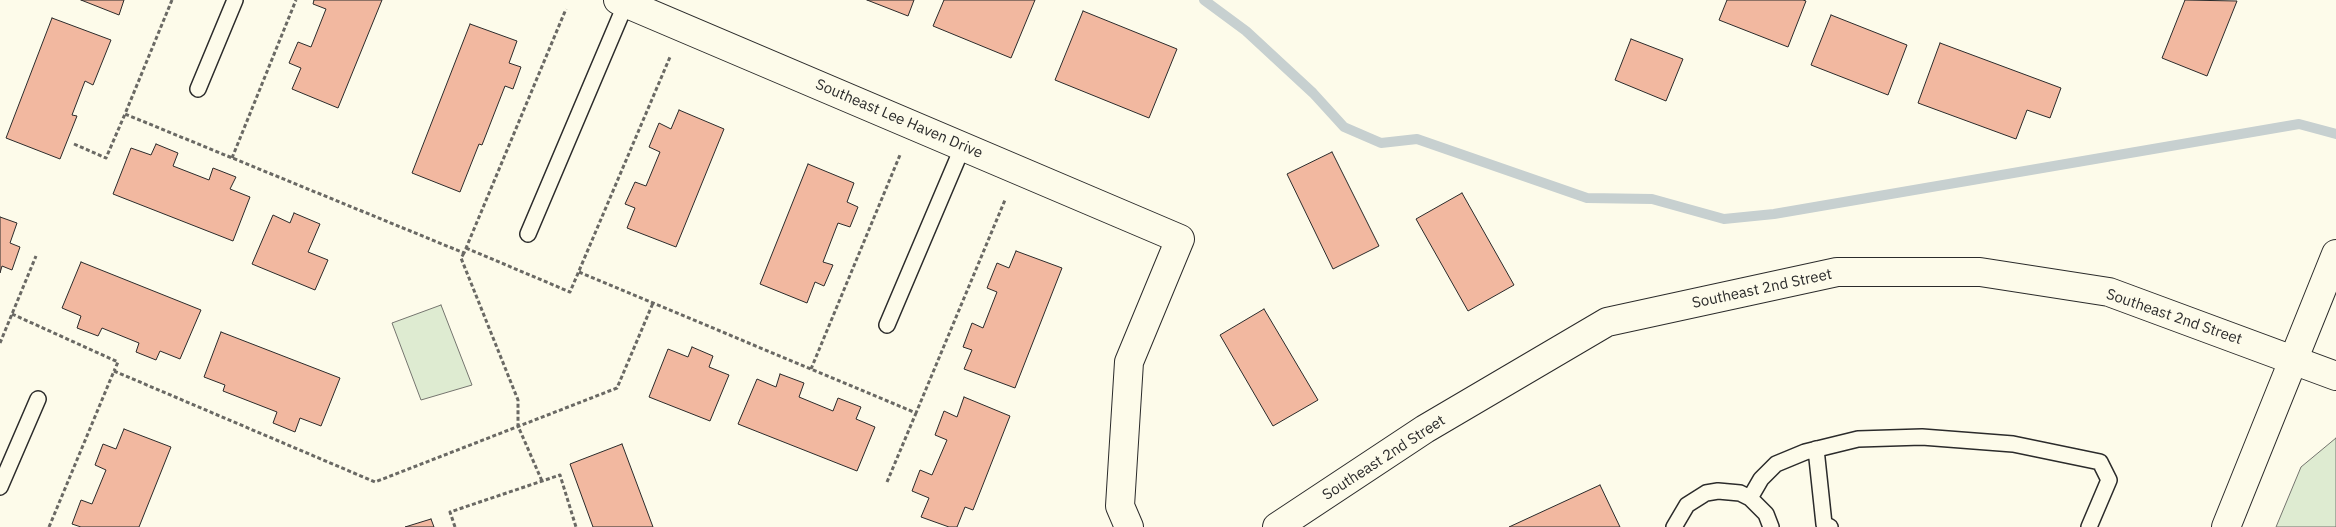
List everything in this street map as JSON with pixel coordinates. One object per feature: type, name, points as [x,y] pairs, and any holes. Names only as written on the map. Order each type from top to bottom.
[{"type":"street","name":"Southeast Lee Haven Drive","points":[[622,2],[1180,239],[1129,362],[1120,506],[1129,527]]},
{"type":"street","points":[[2226,527],[2336,254]]},
{"type":"street","name":"Southeast 2nd Street","points":[[1277,527],[1425,429],[1608,322],[1837,272],[1980,272],[2109,292],[2336,376]]},
{"type":"lane","points":[[198,88],[235,0]]},
{"type":"lane","points":[[528,234],[622,2]]},
{"type":"lane","points":[[887,325],[963,146]]},
{"type":"lane","points":[[0,487],[38,399]]},
{"type":"lane","points":[[1750,498],[1760,479],[1776,464],[1816,449],[1858,439],[1922,437],[2013,444],[2100,462],[2109,480],[2089,527]]},
{"type":"lane","points":[[1816,449],[1824,524],[1830,527]]},
{"type":"lane","points":[[1674,527],[1687,505],[1706,493],[1729,491],[1750,498],[1766,514],[1771,527]]},
{"type":"path","points":[[74,144],[106,158],[172,0]]},
{"type":"path","points":[[232,158],[296,0]]},
{"type":"path","points":[[542,481],[518,426],[518,400],[461,258],[566,9]]},
{"type":"path","points":[[466,248],[570,292],[671,53]]},
{"type":"path","points":[[125,114],[464,253]]},
{"type":"path","points":[[811,369],[902,150]]},
{"type":"path","points":[[888,482],[1008,194]]},
{"type":"path","points":[[0,343],[36,256]]},
{"type":"path","points":[[579,272],[916,413]]},
{"type":"path","points":[[114,371],[376,482],[617,388],[653,303]]},
{"type":"path","points":[[12,314],[118,362],[49,527]]},
{"type":"path","points":[[455,527],[450,512],[560,475],[576,527]]},
{"type":"green space","points":[[441,305],[472,385],[421,400],[392,323]]},
{"type":"green space","points":[[2336,438],[2336,527],[2276,527],[2301,467]]},
{"type":"building","points":[[81,0],[124,0],[119,15]]},
{"type":"building","points":[[314,0],[382,0],[338,108],[292,89],[301,68],[289,63],[298,42],[311,47],[326,9],[313,4]]},
{"type":"building","points":[[867,0],[914,0],[908,16]]},
{"type":"building","points":[[944,0],[1035,0],[1011,58],[933,26]]},
{"type":"building","points":[[1727,0],[1806,1],[1788,47],[1719,20]]},
{"type":"building","points":[[2185,0],[2237,1],[2207,76],[2162,58]]},
{"type":"building","points":[[1083,11],[1177,49],[1149,118],[1055,80]]},
{"type":"building","points":[[1831,15],[1907,45],[1888,95],[1811,65]]},
{"type":"building","points":[[52,18],[111,40],[93,85],[85,81],[72,115],[77,116],[60,159],[6,138]]},
{"type":"building","points":[[470,24],[517,41],[509,63],[521,67],[513,89],[505,86],[482,145],[479,144],[460,192],[412,173]]},
{"type":"building","points":[[1631,39],[1683,59],[1666,101],[1615,80]]},
{"type":"building","points":[[1940,43],[2061,88],[2050,118],[2027,110],[2016,139],[1918,103]]},
{"type":"building","points":[[679,110],[724,129],[676,247],[627,228],[635,208],[625,204],[635,182],[646,186],[660,152],[649,147],[659,123],[671,129]]},
{"type":"building","points":[[156,144],[178,153],[173,166],[209,180],[213,168],[236,177],[230,189],[250,197],[233,241],[113,194],[131,148],[151,155]]},
{"type":"building","points":[[1332,152],[1379,246],[1333,269],[1287,174]]},
{"type":"building","points":[[808,164],[854,183],[847,202],[858,207],[850,227],[838,223],[823,262],[833,265],[824,286],[815,282],[807,303],[760,284]]},
{"type":"building","points":[[1462,193],[1514,285],[1468,311],[1416,219]]},
{"type":"building","points":[[294,213],[320,224],[308,252],[328,260],[315,290],[252,264],[273,215],[290,223]]},
{"type":"building","points":[[0,217],[17,223],[10,243],[20,247],[12,270],[2,266],[0,273]]},
{"type":"building","points":[[1016,251],[1062,268],[1015,388],[964,369],[972,350],[963,347],[972,323],[983,328],[997,292],[987,288],[997,263],[1009,268]]},
{"type":"building","points":[[81,262],[201,310],[180,359],[160,351],[156,360],[136,352],[139,343],[102,328],[98,336],[77,328],[81,316],[62,308]]},
{"type":"building","points":[[1264,309],[1318,400],[1273,426],[1220,335]]},
{"type":"building","points":[[221,332],[340,378],[321,426],[300,418],[295,432],[273,423],[277,412],[223,391],[225,385],[204,377]]},
{"type":"building","points":[[692,347],[713,356],[709,367],[729,375],[710,421],[649,397],[668,349],[688,357]]},
{"type":"building","points":[[780,374],[804,383],[799,397],[833,411],[838,398],[861,407],[856,419],[875,427],[857,471],[738,424],[757,379],[776,387]]},
{"type":"building","points":[[964,397],[1010,416],[973,510],[965,507],[957,527],[949,527],[921,517],[929,498],[912,491],[920,470],[932,475],[947,440],[935,435],[944,411],[957,417]]},
{"type":"building","points":[[124,429],[171,447],[139,527],[81,527],[72,524],[81,500],[92,504],[106,470],[95,465],[103,444],[116,449]]},
{"type":"building","points":[[622,444],[653,527],[593,527],[570,464]]},
{"type":"building","points":[[1600,485],[1620,527],[1509,527]]},
{"type":"building","points":[[431,519],[434,527],[405,527]]},
{"type":"waterway","points":[[1204,0],[1246,31],[1313,93],[1344,127],[1381,143],[1417,139],[1587,198],[1652,199],[1724,219],[1774,214],[2299,124],[2336,134]]}]
